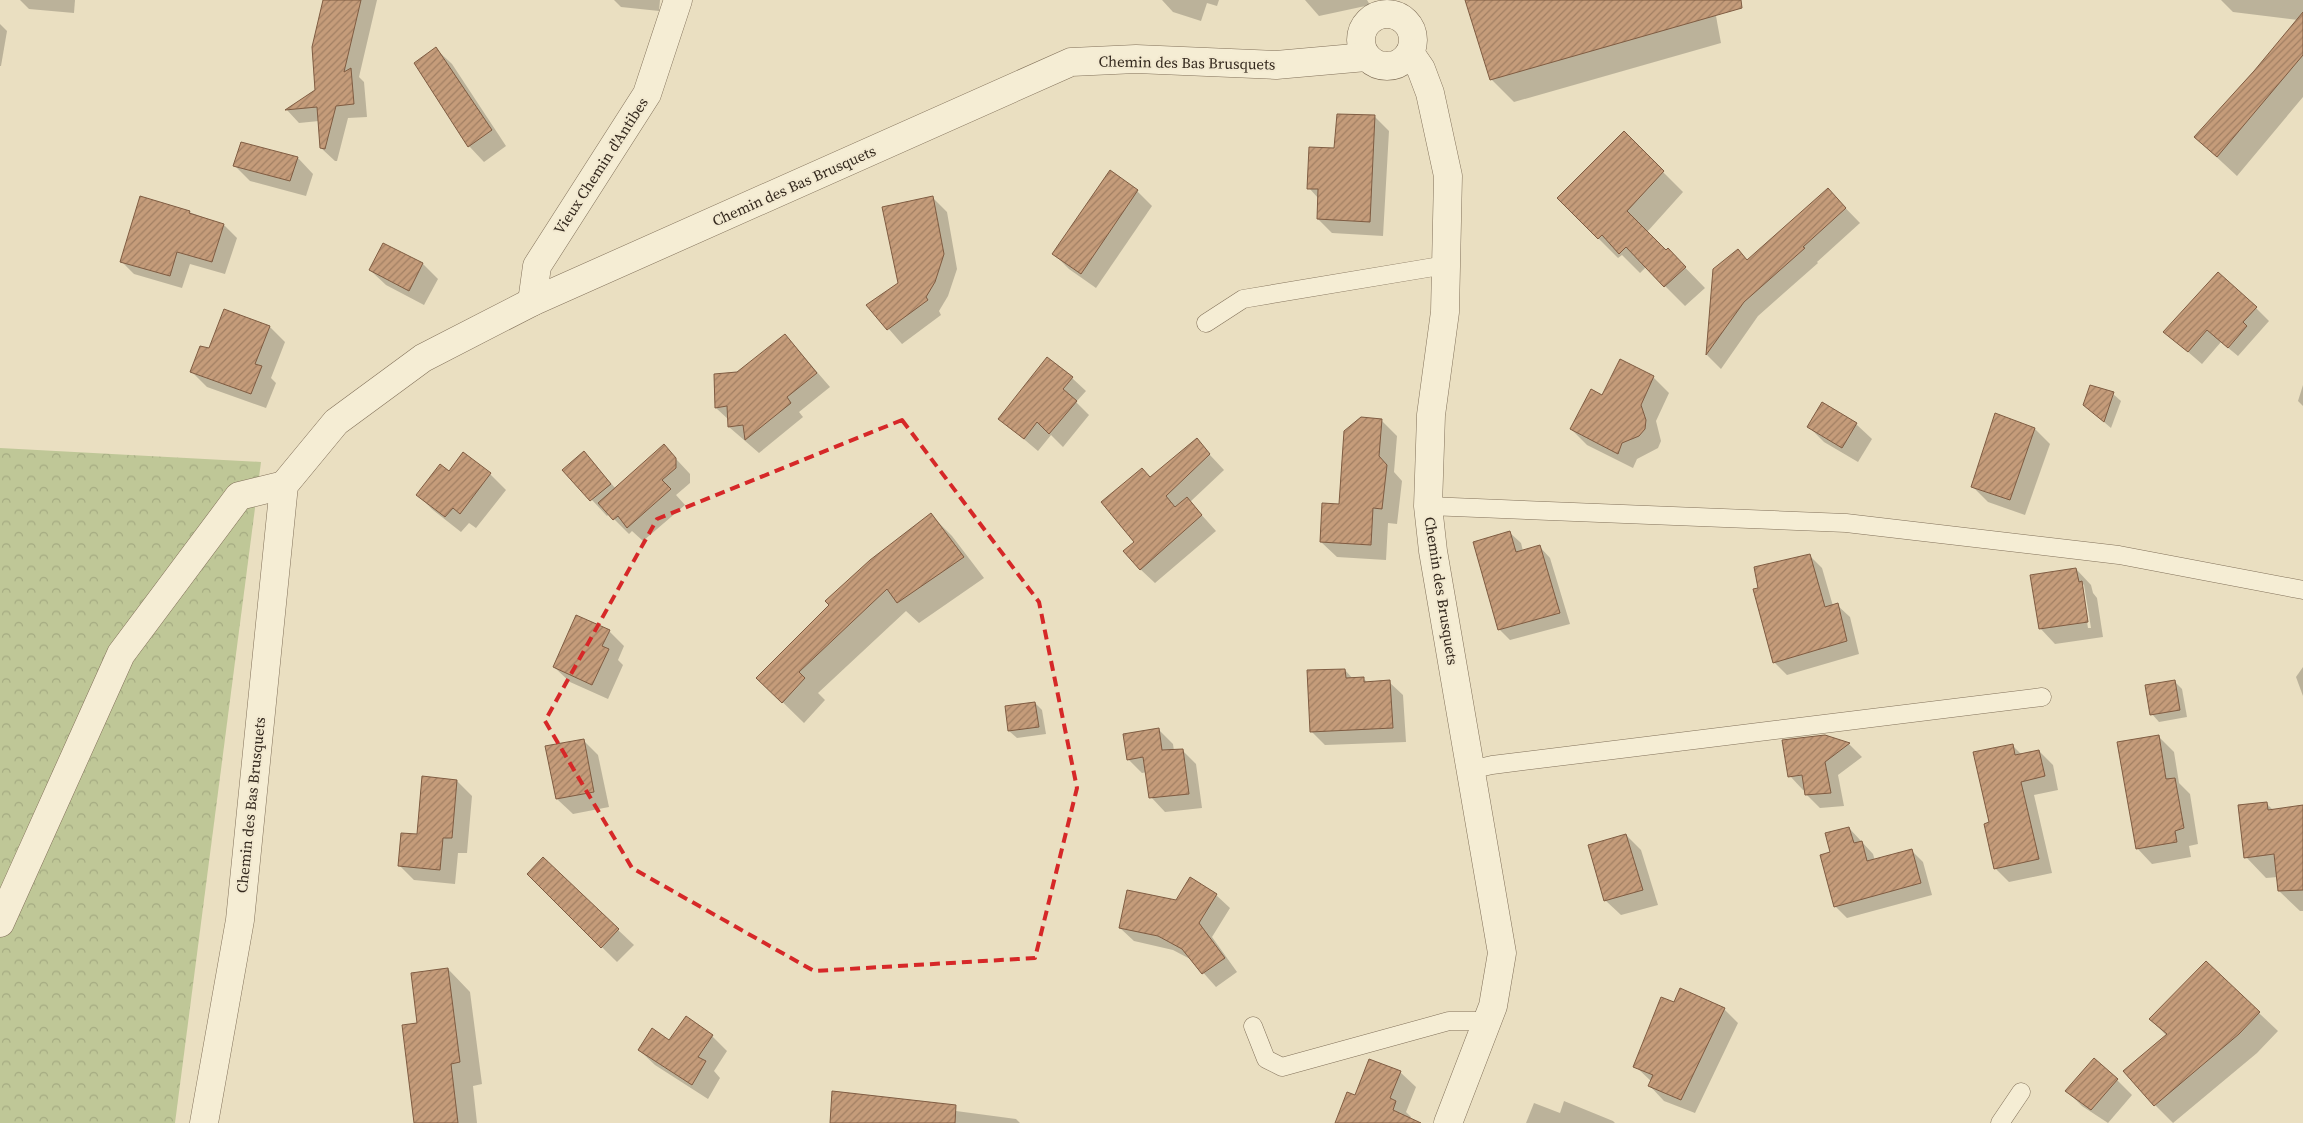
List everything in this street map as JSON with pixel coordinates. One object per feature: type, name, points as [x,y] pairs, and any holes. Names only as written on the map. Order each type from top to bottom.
[{"type":"street","name":"Vieux Chemin d'Antibes","points":[[532,302],[537,266],[647,94],[678,0]]},
{"type":"street","points":[[1385,7],[1399,16],[1411,28],[1413,45],[1410,53],[1405,60],[1390,66],[1381,66],[1366,57],[1362,49],[1362,31],[1385,7]]},
{"type":"street","name":"Chemin des Brusquets","points":[[1410,53],[1421,69],[1430,93],[1448,176],[1445,312],[1431,415],[1428,506],[1433,551],[1502,953],[1494,1006],[1448,1123]]},
{"type":"street","name":"Chemin des Bas Brusquets","points":[[204,1123],[240,920],[284,486],[336,422],[423,358],[532,302],[1071,62],[1136,59],[1276,65],[1366,57]]},
{"type":"street","points":[[0,923],[121,654],[239,496],[284,486]]},
{"type":"lane","points":[[1206,323],[1243,299],[1446,265]]},
{"type":"lane","points":[[1428,506],[1846,523],[2119,555],[2303,590]]},
{"type":"lane","points":[[1470,770],[1492,765],[2042,697]]},
{"type":"lane","points":[[1253,1026],[1266,1059],[1282,1067],[1449,1021],[1488,1021]]},
{"type":"lane","points":[[2000,1123],[2021,1092]]},
{"type":"highlighted area","points":[[902,420],[1039,602],[1077,788],[1035,958],[814,971],[632,868],[545,721],[657,519]]},
{"type":"green space","points":[[0,448],[261,462],[175,1123],[0,1123]]},
{"type":"building","points":[[323,0],[361,0],[344,72],[351,68],[354,104],[336,106],[325,149],[320,148],[317,107],[285,110],[315,90],[312,47]]},
{"type":"building","points":[[1465,0],[1741,0],[1742,8],[1490,80]]},
{"type":"building","points":[[2303,12],[2303,55],[2217,157],[2194,137],[2254,71]]},
{"type":"building","points":[[436,47],[492,130],[468,147],[414,63]]},
{"type":"building","points":[[1337,114],[1375,115],[1370,222],[1317,219],[1318,189],[1307,189],[1309,147],[1334,148]]},
{"type":"building","points":[[1624,131],[1664,171],[1627,211],[1686,267],[1664,287],[1626,247],[1619,254],[1602,235],[1598,239],[1557,198]]},
{"type":"building","points":[[241,142],[298,157],[290,181],[233,166]]},
{"type":"building","points":[[1110,170],[1138,190],[1081,274],[1052,254]]},
{"type":"building","points":[[1828,188],[1846,208],[1803,247],[1805,248],[1744,302],[1706,355],[1713,269],[1738,249],[1747,260]]},
{"type":"building","points":[[140,196],[190,211],[189,213],[224,224],[212,262],[177,252],[170,276],[120,262]]},
{"type":"building","points":[[933,196],[944,254],[935,282],[926,297],[928,300],[887,330],[866,305],[898,283],[882,207]]},
{"type":"building","points":[[383,243],[423,263],[409,291],[369,270]]},
{"type":"building","points":[[2218,272],[2257,307],[2243,322],[2247,326],[2228,348],[2207,330],[2188,352],[2163,332]]},
{"type":"building","points":[[224,309],[270,326],[255,364],[262,366],[251,394],[190,372],[200,346],[209,348]]},
{"type":"building","points":[[785,334],[817,373],[787,397],[791,403],[745,440],[743,425],[728,427],[727,406],[715,408],[714,374],[737,372]]},
{"type":"building","points":[[1047,357],[1073,377],[1063,389],[1077,401],[1049,434],[1037,422],[1024,439],[998,419]]},
{"type":"building","points":[[1620,359],[1654,376],[1641,405],[1646,420],[1645,429],[1639,436],[1622,443],[1618,454],[1570,429],[1591,389],[1602,395]]},
{"type":"building","points":[[2090,385],[2114,392],[2104,422],[2083,405]]},
{"type":"building","points":[[1822,402],[1857,423],[1842,448],[1807,427]]},
{"type":"building","points":[[1995,413],[2035,428],[2010,500],[1971,487]]},
{"type":"building","points":[[1361,417],[1382,419],[1379,456],[1387,465],[1382,509],[1373,508],[1371,545],[1320,542],[1322,503],[1339,504],[1344,431]]},
{"type":"building","points":[[1197,438],[1210,454],[1166,496],[1175,507],[1187,497],[1202,515],[1140,570],[1123,551],[1134,542],[1101,502],[1142,468],[1150,477]]},
{"type":"building","points":[[664,444],[676,458],[676,468],[662,480],[671,489],[627,528],[618,516],[613,520],[598,503]]},
{"type":"building","points":[[584,451],[611,484],[590,501],[562,470]]},
{"type":"building","points":[[463,452],[491,473],[460,514],[453,508],[445,517],[416,495],[440,464],[449,471]]},
{"type":"building","points":[[931,513],[964,557],[897,603],[887,589],[799,672],[805,678],[782,703],[756,678],[829,605],[825,601],[870,560]]},
{"type":"building","points":[[1510,531],[1516,552],[1540,545],[1560,613],[1498,630],[1473,542]]},
{"type":"building","points":[[1810,554],[1825,607],[1838,603],[1847,641],[1773,663],[1753,589],[1758,588],[1754,567]]},
{"type":"building","points":[[2076,568],[2079,582],[2082,581],[2088,622],[2039,629],[2030,575]]},
{"type":"building","points":[[576,615],[610,630],[602,646],[609,649],[592,685],[553,667]]},
{"type":"building","points":[[1345,669],[1346,678],[1364,677],[1364,682],[1390,680],[1393,728],[1310,732],[1307,670]]},
{"type":"building","points":[[2175,680],[2180,710],[2150,715],[2145,685]]},
{"type":"building","points":[[1035,702],[1039,727],[1008,731],[1005,706]]},
{"type":"building","points":[[1159,728],[1162,750],[1183,749],[1189,794],[1149,798],[1143,757],[1127,760],[1123,734]]},
{"type":"building","points":[[1825,735],[1850,743],[1825,762],[1831,793],[1805,795],[1802,775],[1788,777],[1782,740]]},
{"type":"building","points":[[2159,735],[2166,779],[2175,778],[2184,828],[2175,831],[2177,842],[2136,849],[2117,742]]},
{"type":"building","points":[[584,739],[594,792],[556,799],[545,746]]},
{"type":"building","points":[[2013,744],[2015,755],[2039,750],[2045,776],[2021,782],[2039,859],[1994,869],[1984,824],[1989,822],[1973,752]]},
{"type":"building","points":[[422,776],[457,780],[452,838],[443,838],[440,870],[398,866],[401,833],[417,834]]},
{"type":"building","points":[[2267,802],[2268,810],[2303,805],[2303,890],[2278,891],[2274,854],[2244,858],[2238,805]]},
{"type":"building","points":[[1849,827],[1854,843],[1862,841],[1867,861],[1912,849],[1921,883],[1834,907],[1820,855],[1830,852],[1825,833]]},
{"type":"building","points":[[1626,834],[1643,890],[1604,901],[1588,845]]},
{"type":"building","points":[[543,857],[619,929],[601,948],[527,874]]},
{"type":"building","points":[[1190,877],[1217,894],[1199,923],[1225,958],[1202,974],[1182,949],[1158,936],[1119,928],[1127,890],[1176,900]]},
{"type":"building","points":[[2206,961],[2260,1012],[2239,1034],[2154,1106],[2123,1071],[2167,1034],[2149,1019]]},
{"type":"building","points":[[448,968],[460,1062],[451,1064],[458,1123],[414,1123],[402,1025],[417,1023],[411,973]]},
{"type":"building","points":[[1680,988],[1725,1008],[1681,1100],[1648,1086],[1653,1075],[1633,1067],[1661,997],[1674,1002]]},
{"type":"building","points":[[686,1016],[713,1035],[698,1057],[706,1061],[692,1085],[638,1050],[652,1028],[669,1040]]},
{"type":"building","points":[[2094,1058],[2118,1079],[2091,1110],[2065,1091]]},
{"type":"building","points":[[1369,1059],[1401,1071],[1390,1098],[1396,1101],[1393,1110],[1421,1123],[1335,1123],[1347,1092],[1355,1095]]},
{"type":"building","points":[[832,1091],[956,1105],[955,1123],[830,1123]]}]
